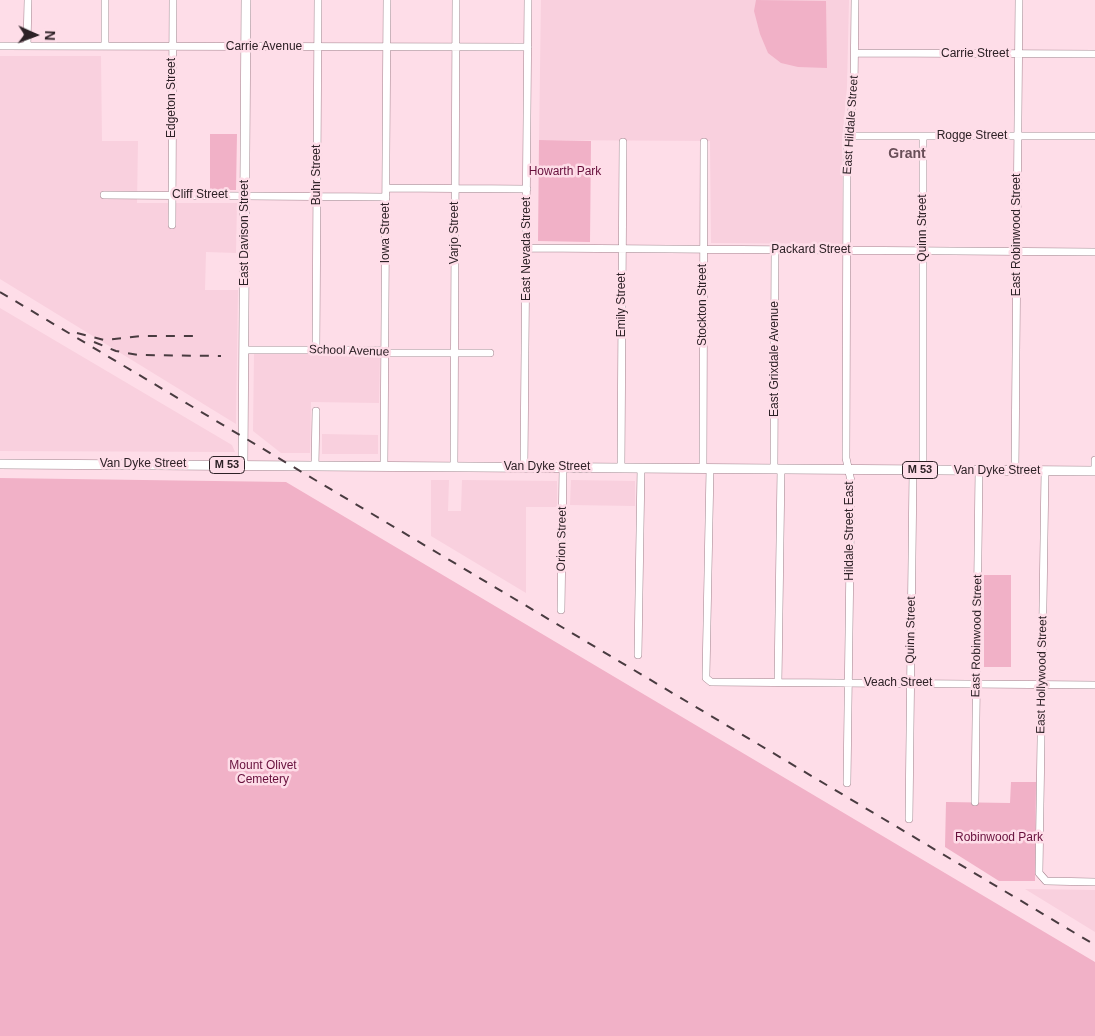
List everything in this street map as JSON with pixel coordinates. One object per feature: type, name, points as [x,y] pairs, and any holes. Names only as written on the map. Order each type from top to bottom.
[{"type":"main road","name":"East Davison Street","points":[[243,465],[246,0]]},
{"type":"main road","name":"Van Dyke Street","points":[[0,464],[1095,471]]},
{"type":"street","points":[[28,0],[28,46]]},
{"type":"street","points":[[105,0],[105,46]]},
{"type":"street","name":"Edgeton Street","points":[[172,225],[173,0]]},
{"type":"street","name":"Buhr Street","points":[[316,350],[318,0]]},
{"type":"street","name":"Iowa Street","points":[[384,466],[387,0]]},
{"type":"street","name":"Varjo Street","points":[[454,467],[456,0]]},
{"type":"street","name":"East Nevada Street","points":[[524,467],[528,0]]},
{"type":"street","name":"East Hildale Street","points":[[847,250],[848,136],[854,94],[855,0]]},
{"type":"street","name":"East Robinwood Street","points":[[1015,471],[1019,0]]},
{"type":"street","name":"Carrie Avenue","points":[[0,46],[528,47]]},
{"type":"street","name":"Carrie Street","points":[[855,53],[1095,54]]},
{"type":"street","name":"Rogge Street","points":[[848,136],[1095,136]]},
{"type":"street","name":"Quinn Street","points":[[923,470],[924,136]]},
{"type":"street","name":"Emily Street","points":[[621,468],[623,142]]},
{"type":"street","name":"Stockton Street","points":[[704,142],[706,675]]},
{"type":"street","points":[[386,188],[527,188]]},
{"type":"street","name":"Cliff Street","points":[[104,195],[386,196]]},
{"type":"street","name":"Packard Street","points":[[527,248],[1095,252]]},
{"type":"street","name":"East Grixdale Avenue","points":[[775,249],[778,683]]},
{"type":"street","name":"Hildale Street East","points":[[846,783],[851,481],[846,458],[847,250]]},
{"type":"street","name":"School Avenue","points":[[244,350],[490,353]]},
{"type":"street","points":[[315,466],[316,411]]},
{"type":"street","points":[[1095,460],[1095,471]]},
{"type":"street","name":"Orion Street","points":[[561,610],[563,468]]},
{"type":"street","points":[[638,655],[641,468]]},
{"type":"street","name":"Quinn Street","points":[[909,819],[913,470]]},
{"type":"street","name":"East Robinwood Street","points":[[975,802],[978,470]]},
{"type":"street","name":"East Hollywood Street","points":[[1045,471],[1039,873],[1043,879],[1049,881],[1095,882]]},
{"type":"street","name":"Veach Street","points":[[706,675],[709,681],[715,683],[1095,685]]},
{"type":"shaded area","points":[[541,0],[849,0],[847,87],[842,143],[842,244],[711,243],[710,141],[539,140]]},
{"type":"shaded area","points":[[0,56],[101,56],[102,141],[138,141],[137,203],[237,203],[236,253],[206,252],[205,290],[238,290],[236,424],[0,279]]},
{"type":"shaded area","points":[[0,308],[232,445],[235,452],[0,451]]},
{"type":"shaded area","points":[[254,354],[380,354],[379,403],[311,402],[310,453],[281,453],[253,431]]},
{"type":"shaded area","points":[[322,434],[378,435],[378,454],[322,454]]},
{"type":"shaded area","points":[[431,480],[449,480],[448,511],[461,511],[462,480],[557,481],[557,507],[526,507],[526,593],[431,536]]},
{"type":"shaded area","points":[[571,480],[635,481],[635,506],[570,505]]},
{"type":"shaded area","points":[[1025,889],[1095,890],[1095,932]]},
{"type":"green space","points":[[756,0],[826,1],[827,68],[798,67],[781,63],[768,53],[760,34],[754,11]]},
{"type":"green space","points":[[210,134],[237,134],[236,190],[210,190]]},
{"type":"green space","name":"Howarth Park","points":[[539,140],[591,141],[590,242],[538,241]]},
{"type":"green space","name":"Mount Olivet Cemetery","points":[[0,478],[286,482],[1095,962],[1095,1036],[0,1036]]},
{"type":"green space","points":[[984,575],[1011,575],[1011,667],[984,667]]},
{"type":"green space","name":"Robinwood Park","points":[[1011,782],[1036,782],[1035,881],[999,881],[945,847],[946,802],[1010,803]]},
{"type":"railway","points":[[0,292],[1095,945]]},
{"type":"railway","points":[[77,333],[104,340],[142,336],[198,336]]},
{"type":"railway","points":[[94,342],[116,351],[138,355],[221,356]]},
{"type":"district","name":"Grant","points":[[907,154]]}]
